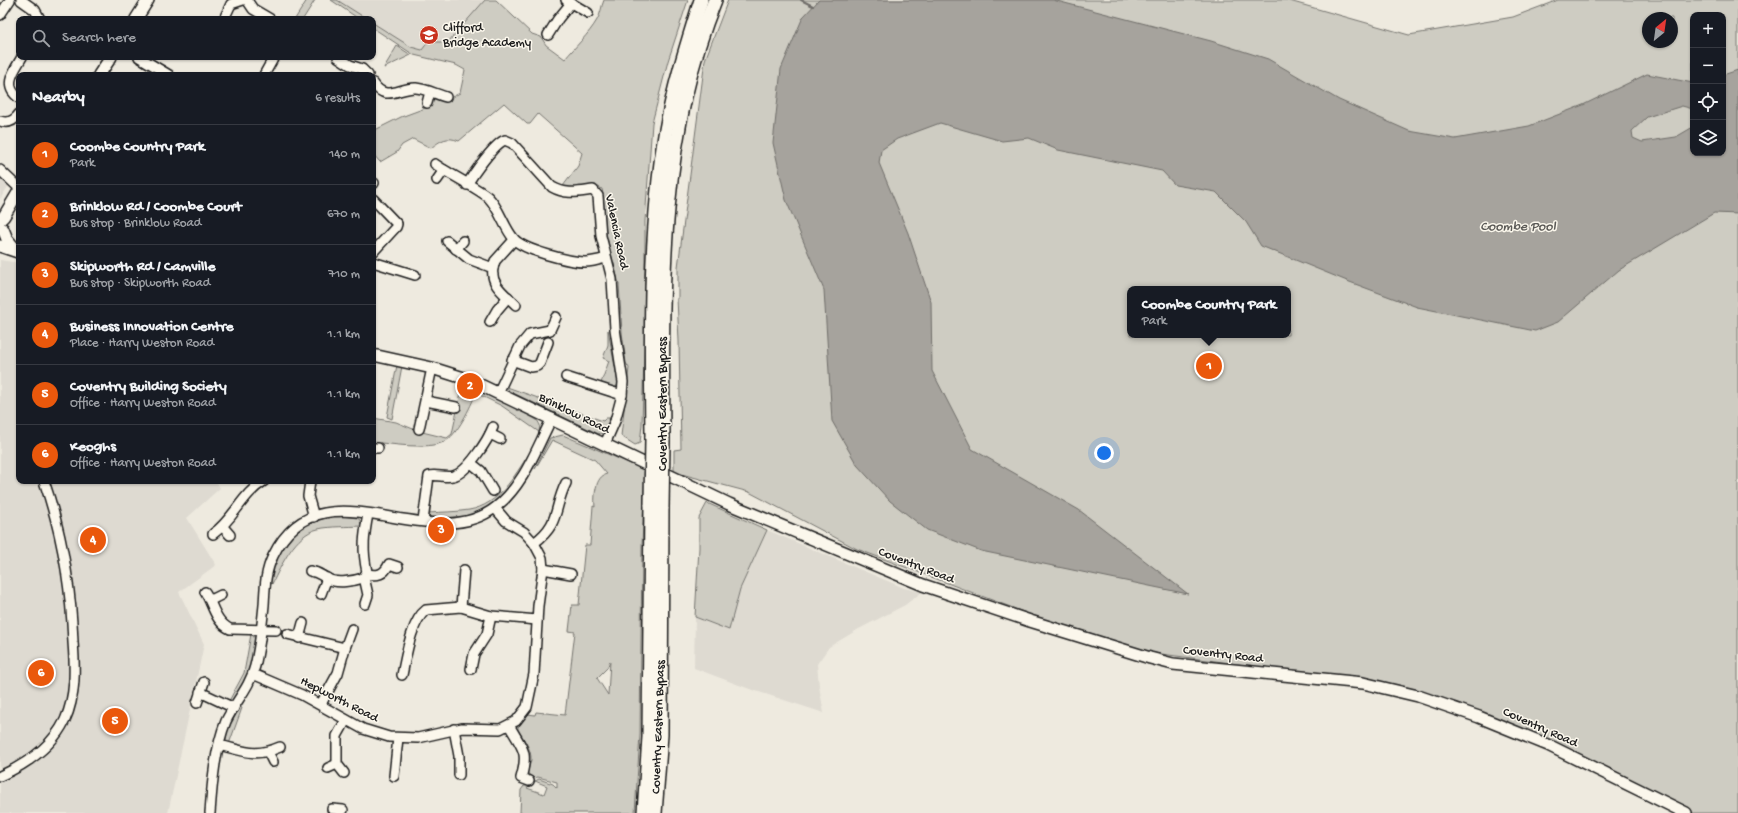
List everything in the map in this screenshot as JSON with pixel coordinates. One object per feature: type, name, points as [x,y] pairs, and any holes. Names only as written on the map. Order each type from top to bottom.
[{"type":"highway","name":"Coventry Eastern Bypass","points":[[655,813],[661,735],[657,439],[653,294],[658,184],[670,107],[687,43],[701,0]]},
{"type":"highway","name":"Coventry Eastern Bypass","points":[[657,439],[670,182],[686,89],[695,56],[715,0]]},
{"type":"highway","name":"Coventry Eastern Bypass","points":[[644,813],[649,737],[657,506]]},
{"type":"main road","points":[[138,16],[148,0]]},
{"type":"main road","points":[[101,72],[109,60]]},
{"type":"main road","points":[[16,195],[2,224],[7,239],[16,250]]},
{"type":"main road","points":[[0,246],[16,251]]},
{"type":"main road","name":"Brinklow Road","points":[[376,356],[432,368],[462,377],[552,418],[680,482],[756,516]]},
{"type":"main road","name":"Coventry Road","points":[[756,516],[923,585],[1015,616],[1150,658],[1173,664],[1209,669],[1363,683],[1418,696],[1504,726],[1548,745],[1686,813]]},
{"type":"street","points":[[0,15],[10,0]]},
{"type":"street","points":[[21,0],[35,10],[38,16]]},
{"type":"street","points":[[225,16],[231,4],[243,0]]},
{"type":"street","points":[[247,0],[253,9],[265,16]]},
{"type":"street","points":[[548,35],[568,1],[588,12]]},
{"type":"street","points":[[16,95],[11,90],[10,81],[20,60]]},
{"type":"street","points":[[144,60],[164,72]]},
{"type":"street","points":[[266,72],[272,60]]},
{"type":"street","points":[[342,60],[350,65],[367,69]]},
{"type":"street","points":[[376,87],[388,93],[416,88],[446,97]]},
{"type":"street","points":[[427,103],[430,92]]},
{"type":"street","points":[[0,121],[11,122],[16,117]]},
{"type":"street","name":"Valencia Road","points":[[467,184],[475,172],[500,143],[505,140],[509,140],[557,190],[569,193],[593,190],[596,192],[598,196],[601,236],[614,288],[615,329],[622,377],[622,395],[615,421],[605,444]]},
{"type":"street","points":[[435,164],[486,196],[494,204],[514,240],[524,246],[555,257],[586,262],[606,258]]},
{"type":"street","points":[[0,170],[16,186]]},
{"type":"street","points":[[438,180],[444,170]]},
{"type":"street","points":[[376,202],[397,224],[376,249]]},
{"type":"street","points":[[514,240],[495,261],[493,268],[493,281],[496,286],[516,305]]},
{"type":"street","points":[[447,241],[475,263],[493,268]]},
{"type":"street","points":[[456,249],[463,241]]},
{"type":"street","points":[[376,263],[415,276]]},
{"type":"street","points":[[490,322],[497,310],[508,298]]},
{"type":"street","points":[[498,393],[512,360],[520,346],[530,334],[550,330],[556,317]]},
{"type":"street","points":[[512,360],[531,367],[537,366],[540,363],[548,342]]},
{"type":"street","points":[[419,429],[432,368]]},
{"type":"street","points":[[576,380],[580,371]]},
{"type":"street","points":[[566,377],[622,395]]},
{"type":"street","points":[[426,401],[456,408]]},
{"type":"street","points":[[210,813],[222,733],[234,708],[248,685],[258,656],[265,582],[272,557],[290,532],[314,516],[338,511],[440,524],[468,522],[478,518],[495,508],[506,499],[517,486],[552,418]]},
{"type":"street","points":[[423,521],[425,475],[452,477],[462,472],[470,463],[492,430],[500,439]]},
{"type":"street","points":[[470,463],[481,471],[493,484]]},
{"type":"street","points":[[0,776],[35,756],[51,741],[64,721],[70,707],[73,691],[74,657],[70,594],[55,518],[45,484]]},
{"type":"street","points":[[213,534],[223,527],[248,492],[257,484]]},
{"type":"street","points":[[310,484],[308,496],[314,516]]},
{"type":"street","points":[[534,543],[546,534],[551,526],[562,485]]},
{"type":"street","points":[[495,508],[506,521],[524,532],[534,543],[542,558],[543,570],[537,620],[536,663],[526,707],[522,715],[509,725],[525,754],[526,761],[523,782]]},
{"type":"street","points":[[365,604],[368,595],[365,576],[363,541],[368,514]]},
{"type":"street","points":[[223,527],[230,535]]},
{"type":"street","points":[[310,571],[319,572],[326,578],[337,581],[349,581],[365,576],[380,575],[385,572],[389,564],[398,567]]},
{"type":"street","points":[[543,570],[571,574]]},
{"type":"street","points":[[461,607],[466,574]]},
{"type":"street","points":[[322,594],[326,578]]},
{"type":"street","points":[[205,592],[211,600],[218,620],[223,626],[230,629],[276,630]]},
{"type":"street","points":[[211,600],[221,595]]},
{"type":"street","points":[[406,670],[412,634],[422,612],[431,608],[461,607],[491,616],[537,620]]},
{"type":"street","points":[[469,664],[476,648],[487,634],[491,616]]},
{"type":"street","points":[[299,638],[303,623]]},
{"type":"street","points":[[320,704],[338,673],[352,629]]},
{"type":"street","points":[[287,634],[345,648]]},
{"type":"street","name":"Hepworth Road","points":[[253,674],[288,688],[370,732],[398,738],[427,736],[454,729],[471,727],[491,729],[509,725]]},
{"type":"street","points":[[197,703],[204,682]]},
{"type":"street","points":[[200,692],[234,708]]},
{"type":"street","points":[[344,773],[337,764],[337,736],[346,720]]},
{"type":"street","points":[[454,729],[461,769]]},
{"type":"street","points":[[397,773],[398,738]]},
{"type":"street","points":[[219,745],[255,754],[268,752],[280,746]]},
{"type":"street","points":[[268,752],[273,762]]},
{"type":"street","points":[[328,768],[337,764]]},
{"type":"street","points":[[332,808],[343,810]]},
{"type":"shaded area","points":[[307,0],[315,0],[305,16],[297,16]]},
{"type":"shaded area","points":[[331,0],[337,0],[362,16],[355,16]]},
{"type":"shaded area","name":"Clifford Bridge Academy","points":[[337,0],[496,0],[448,57],[411,47],[376,25],[376,16],[362,16]]},
{"type":"shaded area","points":[[485,0],[496,0],[532,34],[541,37],[546,45],[565,59],[594,25],[604,0],[688,0],[668,61],[652,123],[645,221],[645,321],[642,425],[640,443],[635,445],[621,436],[629,368],[626,363],[622,332],[619,284],[606,234],[602,189],[595,185],[573,188],[563,186],[578,166],[582,153],[538,114],[530,124],[527,124],[504,103],[459,141],[451,139],[444,140],[431,148],[413,139],[402,145],[397,152],[380,162],[376,157],[376,130],[401,117],[428,107],[433,97],[448,99],[460,93],[465,70],[456,65],[414,55],[376,30],[376,25],[411,47],[422,50],[428,42],[448,42]]},
{"type":"shaded area","points":[[728,0],[1286,0],[1409,35],[1513,17],[1558,0],[1738,0],[1738,813],[1693,813],[1569,751],[1361,680],[1146,652],[1082,634],[857,549],[749,492],[674,472],[674,450],[681,449],[677,298],[678,299],[678,267],[705,60]]},
{"type":"shaded area","points":[[397,46],[411,55],[384,68],[385,66]]},
{"type":"shaded area","points":[[0,176],[9,185],[0,199]]},
{"type":"shaded area","points":[[0,260],[16,263],[16,484],[218,484],[220,488],[187,518],[216,565],[179,592],[204,644],[168,813],[0,813]]},
{"type":"shaded area","points":[[608,330],[618,383],[617,386],[612,389],[601,383],[609,361],[603,358],[608,345]]},
{"type":"shaded area","points":[[397,365],[402,366],[392,419],[387,417]]},
{"type":"shaded area","points":[[463,383],[477,388],[537,420],[540,425],[539,432],[502,406],[476,393],[467,413],[454,434],[444,442],[437,444],[419,446],[376,442],[376,419],[396,422],[418,431],[447,438],[452,434]]},
{"type":"shaded area","points":[[507,387],[603,421],[606,418],[610,418],[603,433],[599,434],[509,391]]},
{"type":"shaded area","points":[[563,435],[645,470],[642,546],[640,734],[635,813],[520,813],[521,790],[524,786],[528,786],[527,788],[544,794],[547,786],[535,781],[539,779],[553,784],[557,788],[557,782],[538,777],[534,778],[527,773],[531,762],[531,756],[529,748],[518,729],[518,726],[528,714],[535,715],[536,712],[565,715],[575,632],[569,631],[572,605],[579,605],[585,545],[590,545],[596,488],[600,479],[607,474],[595,460],[552,440],[535,469],[550,438]],"holes":[[[610,661],[608,695],[597,678],[607,668]]]},
{"type":"shaded area","points":[[529,454],[512,487],[502,499],[479,515],[432,520],[428,513],[469,510],[480,507],[489,502],[505,488]]},
{"type":"shaded area","points":[[707,503],[767,530],[740,589],[729,630],[695,617],[699,548],[699,518]]},
{"type":"shaded area","points":[[334,515],[357,518],[360,520],[361,526],[328,527],[310,532],[302,537],[290,552],[272,584],[270,582],[273,568],[283,547],[290,538],[309,525]]},
{"type":"shaded area","points":[[767,530],[904,588],[922,592],[905,605],[857,630],[829,647],[817,664],[824,713],[747,688],[694,668],[695,617],[729,630],[740,589]]},
{"type":"shaded area","points":[[251,634],[255,640],[255,657],[247,678],[237,696],[233,702],[229,701],[244,673]]},
{"type":"shaded area","points":[[240,707],[242,708],[229,744],[226,741],[226,733]]},
{"type":"water","name":"Coombe Pool","points":[[819,0],[1053,0],[1211,41],[1268,59],[1339,100],[1409,131],[1455,139],[1529,126],[1583,105],[1647,74],[1690,82],[1690,108],[1682,106],[1647,117],[1632,131],[1633,138],[1642,142],[1676,137],[1690,129],[1690,156],[1726,156],[1726,74],[1738,70],[1738,214],[1714,213],[1619,270],[1558,322],[1535,331],[1417,307],[1347,281],[1261,246],[1246,222],[1216,192],[1175,185],[1162,171],[1058,150],[1029,138],[1002,141],[940,123],[897,139],[881,150],[879,163],[908,233],[931,302],[932,371],[972,449],[1079,510],[1188,594],[981,551],[927,530],[890,501],[857,465],[832,421],[824,290],[786,200],[773,143],[781,69],[803,17]]},
{"type":"waterway","points":[[801,0],[813,6]]},
{"type":"place","name":"Clifford Bridge Academy","points":[[429,35]]},
{"type":"place","name":"Coombe Country Park","points":[[1209,366]]},
{"type":"place","name":"Brinklow Rd / Coombe Court","points":[[470,386]]},
{"type":"place","name":"Skipworth Rd / Camville","points":[[441,530]]},
{"type":"place","name":"Business Innovation Centre","points":[[93,540]]},
{"type":"place","name":"Keoghs","points":[[41,673]]},
{"type":"place","name":"Coventry Building Society","points":[[115,721]]}]
